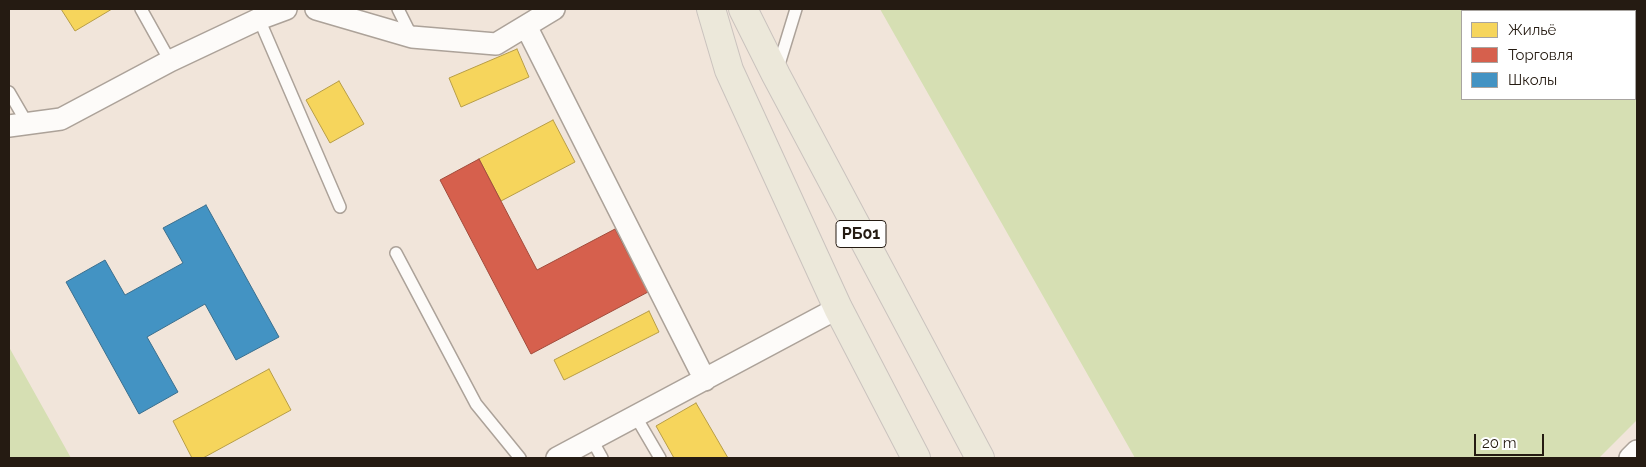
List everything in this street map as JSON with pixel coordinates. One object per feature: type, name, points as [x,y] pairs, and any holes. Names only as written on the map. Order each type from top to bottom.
[{"type":"highway","name":"РБ01","points":[[711,9],[729,70],[838,308],[916,458]]},
{"type":"highway","name":"РБ01","points":[[743,9],[776,75],[980,458]]},
{"type":"street","points":[[18,125],[61,119],[170,61],[258,19],[286,9]]},
{"type":"street","points":[[316,9],[412,37],[496,44],[554,9]]},
{"type":"street","points":[[526,26],[705,380]]},
{"type":"street","points":[[557,458],[838,308]]},
{"type":"street","points":[[1630,458],[1637,451]]},
{"type":"lane","points":[[141,9],[170,61]]},
{"type":"lane","points":[[398,9],[412,37]]},
{"type":"lane","points":[[776,75],[796,9]]},
{"type":"lane","points":[[258,19],[340,208]]},
{"type":"lane","points":[[9,92],[18,125]]},
{"type":"lane","points":[[396,253],[476,404],[520,458]]},
{"type":"lane","points":[[636,417],[660,458]]},
{"type":"lane","points":[[592,440],[602,458]]},
{"type":"green space","points":[[880,9],[1637,9],[1637,420],[1599,458],[1135,458]]},
{"type":"green space","points":[[9,347],[71,458],[9,458]]},
{"type":"building: Жильё","points":[[61,9],[112,9],[75,31]]},
{"type":"building: Жильё","points":[[517,49],[529,77],[461,107],[449,78]]},
{"type":"building: Жильё","points":[[339,81],[364,124],[330,143],[306,100]]},
{"type":"building: Жильё","points":[[553,120],[575,162],[501,201],[479,159]]},
{"type":"building: Жильё","points":[[649,311],[659,332],[564,380],[554,360]]},
{"type":"building: Жильё","points":[[269,369],[291,410],[203,458],[192,458],[173,421]]},
{"type":"building: Жильё","points":[[696,403],[728,458],[674,458],[656,426]]},
{"type":"building: Торговля","points":[[479,159],[537,270],[615,229],[648,292],[531,354],[440,180]]},
{"type":"building: Школы","points":[[206,205],[279,337],[236,360],[205,304],[147,337],[178,392],[139,414],[66,282],[105,260],[125,295],[183,263],[163,228]]}]
